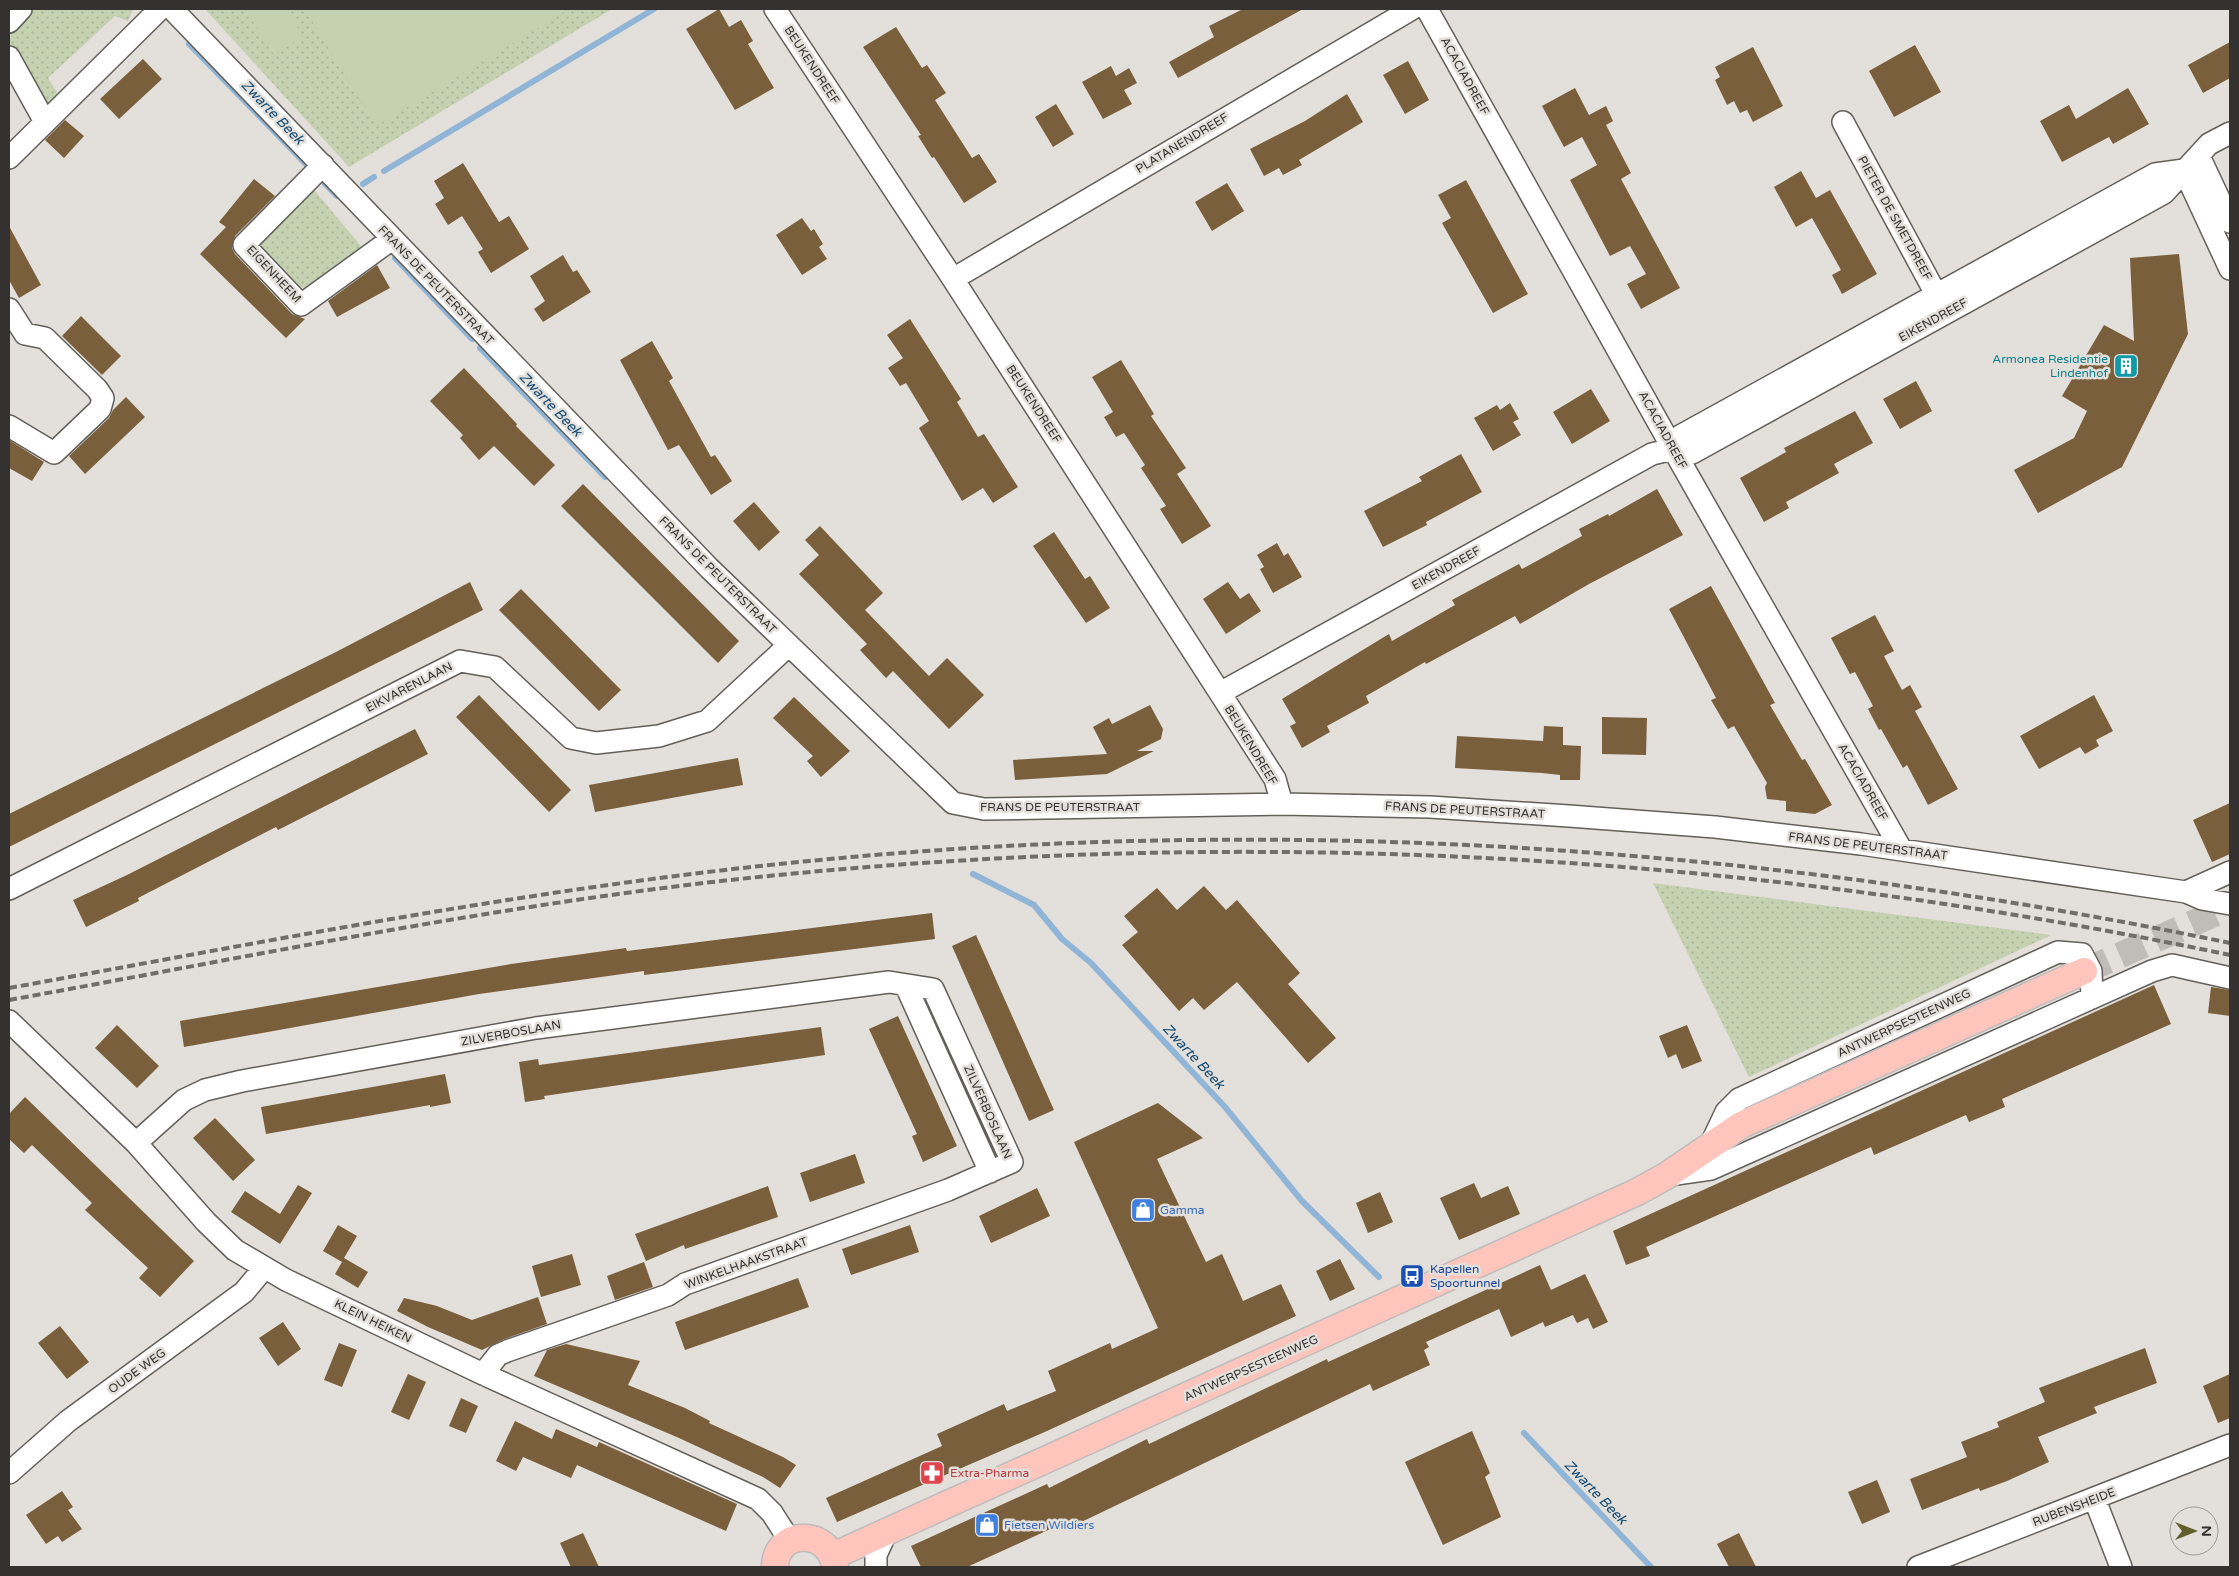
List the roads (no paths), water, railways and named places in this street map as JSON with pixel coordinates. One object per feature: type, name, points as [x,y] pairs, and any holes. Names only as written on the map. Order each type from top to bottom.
[{"type":"main road","name":"ANTWERPSESTEENWEG","points":[[834,1562],[886,1533],[1628,1196],[1666,1176],[1750,1121],[2084,971]]},
{"type":"main road","points":[[775,1567],[778,1554],[790,1541],[810,1538],[828,1548],[834,1562]]},
{"type":"street","points":[[9,22],[21,9]]},
{"type":"street","points":[[9,158],[160,9]]},
{"type":"street","name":"FRANS DE PEUTERSTRAAT","points":[[172,9],[709,568],[953,803],[984,809],[1282,804],[1430,807],[1578,816],[1715,827],[1901,849],[2186,892]]},
{"type":"street","name":"BEUKENDREEF","points":[[775,9],[954,279],[1275,779],[1282,804]]},
{"type":"street","name":"PLATANENDREEF","points":[[954,279],[1412,9]]},
{"type":"street","name":"ACACIADREEF","points":[[1427,9],[1673,449],[1901,849]]},
{"type":"street","points":[[9,56],[45,122]]},
{"type":"street","name":"PIETER DE SMETDREEF","points":[[1843,122],[1942,304]]},
{"type":"street","points":[[2192,163],[2210,144],[2230,133]]},
{"type":"street","points":[[2192,163],[2230,222]]},
{"type":"street","points":[[2192,163],[2230,269]]},
{"type":"street","name":"EIKENDREEF","points":[[1220,693],[1652,454],[1673,449],[1680,436],[1942,304],[2156,174],[2192,163]]},
{"type":"street","name":"EIGENHEEM","points":[[323,166],[244,245],[258,262],[301,305],[392,239]]},
{"type":"street","points":[[9,312],[24,334],[45,338],[97,389],[103,398],[100,410],[54,453],[9,426]]},
{"type":"street","name":"EIKVARENLAAN","points":[[9,889],[460,661],[495,667],[571,738],[596,743],[659,736],[707,721],[789,645]]},
{"type":"street","points":[[2186,892],[2230,872]]},
{"type":"street","points":[[2186,892],[2202,899],[2230,904]]},
{"type":"street","name":"ANTWERPSESTEENWEG","points":[[1709,1148],[1726,1112],[1739,1099],[2058,952],[2082,954],[2092,971],[2092,998]]},
{"type":"street","name":"ANTWERPSESTEENWEG","points":[[1666,1176],[1712,1169],[2152,971],[2172,965],[2230,978]]},
{"type":"street","name":"ZILVERBOSLAAN","points":[[136,1143],[184,1100],[204,1090],[242,1081],[536,1028],[890,982],[906,986],[990,1172]]},
{"type":"street","name":"KLEIN HEIKEN","points":[[9,1021],[136,1143],[206,1222],[235,1250],[264,1268],[483,1374],[758,1499],[772,1513],[790,1541]]},
{"type":"street","name":"WINKELHAAKSTRAAT","points":[[483,1374],[498,1355],[507,1351],[668,1295],[685,1284],[940,1193],[990,1172]]},
{"type":"street","name":"OUDE WEG","points":[[9,1473],[68,1421],[244,1292],[264,1268]]},
{"type":"street","name":"RUBENSHEIDE","points":[[1918,1567],[2095,1500],[2230,1445]]},
{"type":"street","points":[[2095,1500],[2121,1567]]},
{"type":"street","points":[[876,1567],[876,1555],[886,1533]]},
{"type":"waterway","points":[[384,171],[654,9]]},
{"type":"waterway","name":"Zwarte Beek","points":[[189,44],[337,196]]},
{"type":"waterway","points":[[363,184],[374,177]]},
{"type":"waterway","name":"Zwarte Beek","points":[[395,258],[472,339]]},
{"type":"waterway","name":"Zwarte Beek","points":[[480,348],[605,477]]},
{"type":"waterway","name":"Zwarte Beek","points":[[973,874],[1034,905],[1062,939],[1091,963],[1225,1107],[1302,1201],[1379,1277]]},
{"type":"waterway","name":"Zwarte Beek","points":[[1524,1433],[1651,1567]]},
{"type":"tunnel","points":[[2084,971],[2230,907]]},
{"type":"railway","points":[[9,988],[408,916],[608,885],[708,872],[809,861],[987,847],[1166,840],[1344,841],[1522,848],[1700,862],[1878,883],[2054,910],[2230,943]]},
{"type":"railway","points":[[9,1000],[459,918],[639,891],[730,880],[920,863],[1108,854],[1296,852],[1483,858],[1670,871],[1857,892],[2043,920],[2230,955]]},
{"type":"place","name":"Armonea Residentie Lindenhof","points":[[2126,366]]},
{"type":"place","name":"Gamma","points":[[1143,1210]]},
{"type":"place","name":"Kapellen Spoortunnel","points":[[1412,1276]]},
{"type":"place","name":"Extra-Pharma","points":[[932,1473]]},
{"type":"place","name":"Fietsen Wildiers","points":[[987,1525]]}]
